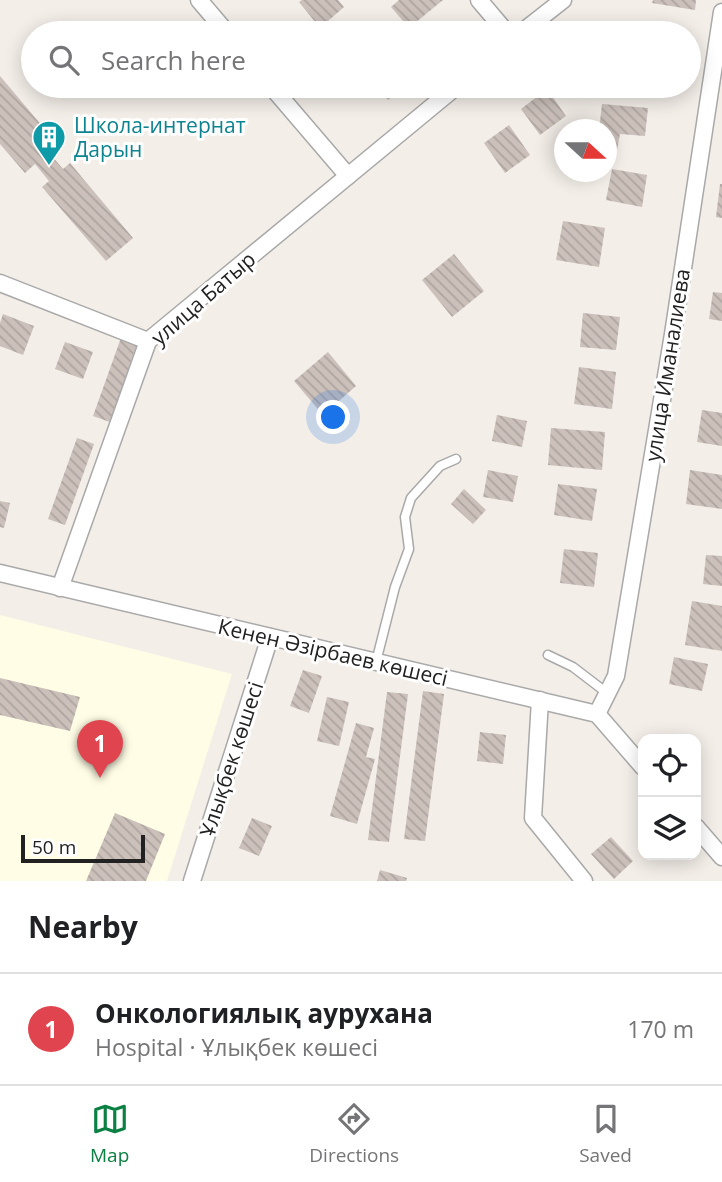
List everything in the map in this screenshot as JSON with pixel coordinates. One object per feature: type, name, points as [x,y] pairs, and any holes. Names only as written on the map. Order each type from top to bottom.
[{"type":"street","points":[[199,0],[217,21]]},
{"type":"street","points":[[480,0],[497,21]]},
{"type":"street","points":[[536,21],[563,0]]},
{"type":"street","name":"улица Иманалиева","points":[[597,714],[616,676],[673,334],[722,12]]},
{"type":"street","points":[[281,98],[348,176]]},
{"type":"street","name":"улица Батыр","points":[[60,588],[148,341],[442,98]]},
{"type":"street","points":[[0,283],[148,341]]},
{"type":"street","name":"Кенен Әзірбаев көшесі","points":[[0,573],[597,714]]},
{"type":"street","name":"Ұлықбек көшесі","points":[[192,881],[270,638]]},
{"type":"street","points":[[540,700],[533,818],[584,881]]},
{"type":"street","points":[[597,714],[638,761]]},
{"type":"street","points":[[701,833],[722,857]]},
{"type":"lane","points":[[376,662],[395,587],[410,549],[405,517],[411,498],[440,467],[456,459]]},
{"type":"lane","points":[[548,655],[573,667],[607,693]]},
{"type":"shaded area","points":[[0,615],[232,674],[167,881],[0,881]]},
{"type":"building","points":[[338,0],[344,7],[328,21],[314,21],[299,2]]},
{"type":"building","points":[[399,0],[443,0],[418,21],[403,21],[391,7]]},
{"type":"building","points":[[653,0],[696,0],[695,10],[652,3]]},
{"type":"building","name":"Школа-интернат Дарын","points":[[0,76],[60,147],[51,155],[63,169],[70,163],[133,238],[106,261],[42,187],[49,181],[35,164],[25,173],[0,144]]},
{"type":"building","points":[[535,98],[553,98],[566,116],[554,119],[554,125],[540,135],[521,109]]},
{"type":"building","points":[[602,104],[648,108],[645,136],[620,134],[617,150],[617,119],[600,119]]},
{"type":"building","points":[[509,125],[530,155],[505,173],[484,143]]},
{"type":"building","points":[[617,170],[647,175],[642,207],[606,200],[609,182],[617,182]]},
{"type":"building","points":[[722,184],[722,218],[716,217]]},
{"type":"building","points":[[563,221],[605,228],[599,267],[556,260]]},
{"type":"building","points":[[454,254],[484,291],[452,317],[422,280]]},
{"type":"building","points":[[713,292],[722,293],[722,321],[709,319]]},
{"type":"building","points":[[583,313],[620,317],[616,350],[580,347]]},
{"type":"building","points":[[3,314],[34,326],[23,355],[0,346],[0,323]]},
{"type":"building","points":[[122,335],[138,341],[110,422],[93,416]]},
{"type":"building","points":[[65,342],[93,352],[83,379],[55,369]]},
{"type":"building","points":[[328,352],[356,386],[323,415],[294,381]]},
{"type":"building","points":[[579,367],[616,372],[612,409],[574,404]]},
{"type":"building","points":[[702,410],[722,413],[722,446],[697,442]]},
{"type":"building","points":[[497,415],[527,421],[522,447],[492,441]]},
{"type":"building","points":[[551,428],[605,432],[602,470],[548,465]]},
{"type":"building","points":[[77,438],[94,444],[65,525],[48,519]]},
{"type":"building","points":[[488,470],[518,476],[513,502],[483,497]]},
{"type":"building","points":[[690,470],[722,475],[722,509],[686,504]]},
{"type":"building","points":[[558,484],[597,489],[592,521],[554,515]]},
{"type":"building","points":[[464,489],[486,510],[473,524],[451,504]]},
{"type":"building","points":[[0,501],[10,503],[4,528],[0,527]]},
{"type":"building","points":[[564,549],[598,553],[594,587],[560,583]]},
{"type":"building","points":[[706,555],[722,556],[722,586],[703,584]]},
{"type":"building","points":[[692,601],[722,606],[722,651],[685,645]]},
{"type":"building","points":[[674,657],[708,664],[702,691],[669,684]]},
{"type":"building","points":[[303,670],[322,676],[309,713],[290,706]]},
{"type":"building","points":[[0,678],[80,697],[70,731],[0,715]]},
{"type":"building","points":[[423,691],[444,694],[425,841],[404,839]]},
{"type":"building","points":[[387,692],[408,694],[389,842],[368,840]]},
{"type":"building","points":[[327,697],[349,702],[339,746],[317,741]]},
{"type":"building","points":[[356,723],[374,728],[366,757],[375,759],[357,824],[330,816]]},
{"type":"building","points":[[480,732],[506,735],[503,764],[477,761]]},
{"type":"building","points":[[115,813],[165,834],[146,881],[86,881]]},
{"type":"building","points":[[252,818],[272,826],[259,856],[239,848]]},
{"type":"building","points":[[611,837],[633,861],[614,879],[591,854]]},
{"type":"building","points":[[380,870],[407,878],[406,881],[377,881]]},
{"type":"place","name":"Школа-интернат Дарын","points":[[49,167]]},
{"type":"place","name":"Онкологиялық аурухана","points":[[100,778]]}]
